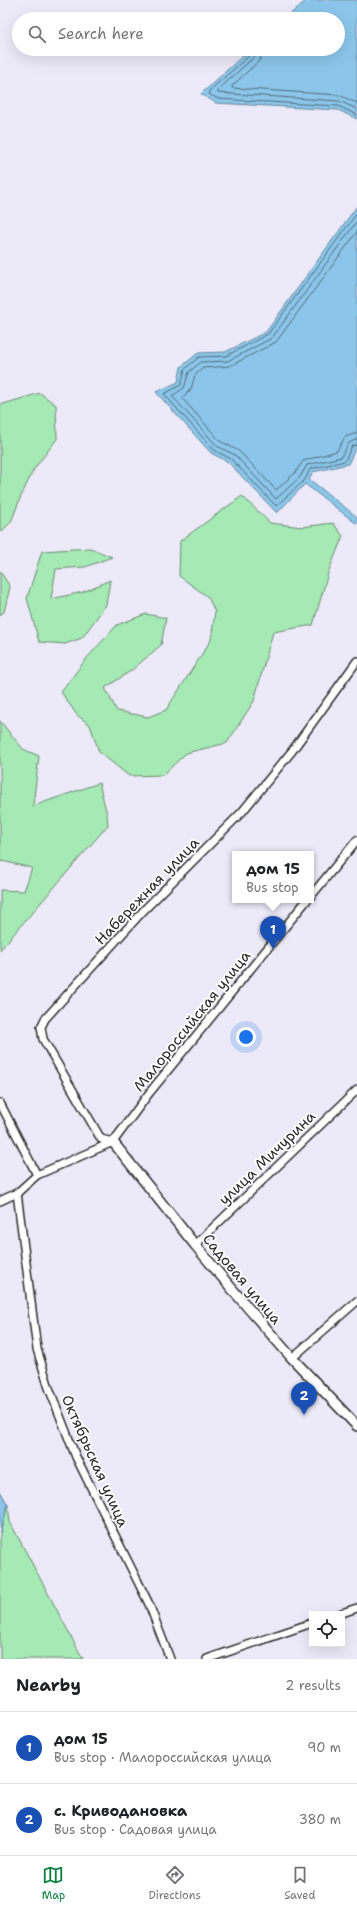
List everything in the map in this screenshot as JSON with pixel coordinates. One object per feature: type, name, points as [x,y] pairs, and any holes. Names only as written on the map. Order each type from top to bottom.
[{"type":"street","name":"Набережная улица","points":[[114,1142],[101,1139],[43,1039],[41,1027],[45,1020],[144,910],[242,812],[292,751],[357,661]]},
{"type":"street","points":[[314,892],[357,840]]},
{"type":"street","name":"Малороссийская улица","points":[[114,1142],[150,1092],[305,903]]},
{"type":"street","name":"улица Мичурина","points":[[195,1245],[357,1090]]},
{"type":"street","points":[[0,1102],[37,1175]]},
{"type":"street","points":[[0,1201],[17,1193],[37,1175],[114,1142]]},
{"type":"street","name":"Садовая улица","points":[[114,1142],[195,1245],[292,1358],[357,1426]]},
{"type":"street","name":"Октябрьская улица","points":[[17,1193],[37,1349],[49,1388],[76,1457],[149,1604],[170,1659]]},
{"type":"street","points":[[292,1358],[357,1301]]},
{"type":"street","points":[[345,1612],[357,1608]]},
{"type":"street","points":[[207,1659],[309,1624]]},
{"type":"green space","points":[[40,393],[56,405],[57,439],[34,469],[11,522],[0,533],[0,405]]},
{"type":"green space","points":[[242,496],[270,523],[302,527],[333,523],[343,536],[329,570],[313,625],[273,632],[254,701],[227,743],[186,753],[163,775],[129,776],[99,752],[90,725],[77,715],[61,692],[86,659],[117,625],[146,614],[166,618],[161,645],[132,670],[105,688],[117,711],[148,717],[166,710],[211,640],[215,612],[208,597],[179,576],[180,541]]},
{"type":"green space","points":[[90,548],[112,557],[85,567],[56,569],[51,599],[83,592],[110,580],[106,605],[82,638],[65,644],[39,642],[27,598],[42,551]]},
{"type":"green space","points":[[0,571],[10,587],[4,612],[0,615]]},
{"type":"green space","points":[[0,721],[23,749],[39,756],[33,806],[99,783],[107,814],[108,825],[0,950],[0,890],[24,891],[32,868],[2,861],[0,863]]},
{"type":"green space","points":[[8,1505],[10,1522],[83,1659],[0,1659],[0,1533]]},
{"type":"water","points":[[307,0],[357,0],[357,119],[338,110],[216,103],[201,94],[242,56],[345,56],[345,12],[292,12]]},
{"type":"water","points":[[357,206],[357,445],[348,464],[313,472],[309,479],[357,517],[357,524],[305,484],[277,513],[228,462],[211,453],[156,392],[178,382],[181,367],[198,353],[225,352],[266,332]]},
{"type":"water","points":[[0,1491],[8,1505],[0,1533]]},
{"type":"place","name":"дом 15","points":[[273,949]]},
{"type":"place","name":"с. Криводановка","points":[[304,1415]]}]
